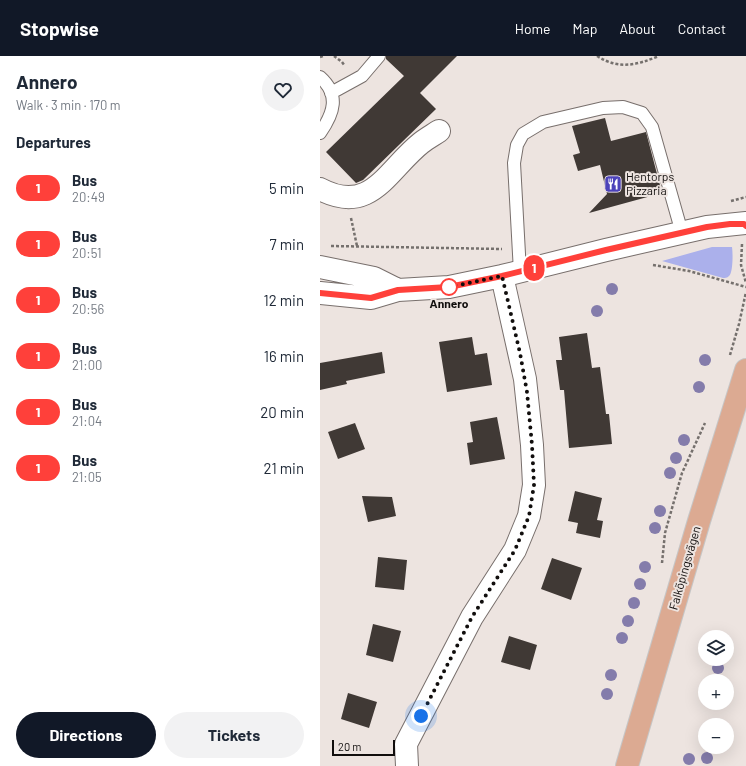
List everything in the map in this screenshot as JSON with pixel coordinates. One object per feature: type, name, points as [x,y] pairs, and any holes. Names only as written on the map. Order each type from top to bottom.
[{"type":"main road","name":"Falköpingsvägen","points":[[627,766],[699,521],[746,370]]},
{"type":"street","points":[[320,189],[331,194],[348,198],[365,195],[378,187],[420,143],[439,131]]},
{"type":"street","points":[[320,293],[371,298],[398,290],[449,287],[511,274],[682,233],[730,224],[745,224]]},
{"type":"street","points":[[320,267],[374,278],[398,290]]},
{"type":"street","points":[[407,766],[406,744],[472,617],[515,550],[529,516],[534,485],[532,445],[511,274]]},
{"type":"lane","points":[[331,93],[362,76],[379,56]]},
{"type":"lane","points":[[320,77],[328,85],[333,99],[332,111],[327,124],[320,133]]},
{"type":"lane","points":[[511,274],[514,163],[517,145],[523,134],[543,122],[603,108],[624,107],[642,113],[652,127],[682,233]]},
{"type":"path","points":[[598,56],[616,64],[628,65],[638,64],[659,56]]},
{"type":"path","points":[[348,198],[357,246]]},
{"type":"path","points":[[329,246],[509,249]]},
{"type":"path","points":[[742,252],[741,265],[746,283]]},
{"type":"path","points":[[652,265],[688,271],[746,287]]},
{"type":"path","points":[[741,265],[746,266]]},
{"type":"shaded area","points":[[712,247],[732,247],[732,267],[728,277],[723,278],[662,261]]},
{"type":"building","points":[[386,56],[457,56],[420,93],[436,109],[363,180],[356,183],[326,152],[404,76],[386,59]]},
{"type":"building","points":[[605,118],[611,141],[646,132],[662,193],[589,213],[607,194],[600,165],[578,171],[573,155],[580,153],[572,126]]},
{"type":"building","points":[[587,333],[592,368],[600,367],[606,414],[609,414],[612,444],[569,448],[564,390],[560,390],[556,360],[562,360],[559,337]]},
{"type":"building","points":[[472,337],[475,355],[487,353],[492,385],[447,392],[439,342]]},
{"type":"building","points":[[382,352],[385,373],[346,381],[347,384],[320,390],[320,363]]},
{"type":"building","points":[[497,417],[505,459],[470,465],[467,443],[473,442],[470,422]]},
{"type":"building","points":[[355,423],[365,449],[338,459],[328,432]]},
{"type":"building","points":[[575,491],[602,498],[597,520],[603,521],[600,538],[576,533],[578,523],[568,521]]},
{"type":"building","points":[[362,496],[392,497],[396,516],[368,522]]},
{"type":"building","points":[[378,557],[407,560],[404,590],[375,587]]},
{"type":"building","points":[[552,558],[582,568],[571,600],[541,589]]},
{"type":"building","points":[[373,624],[401,631],[393,662],[366,655]]},
{"type":"building","points":[[509,636],[537,645],[530,670],[501,662]]},
{"type":"building","points":[[348,693],[377,702],[369,728],[341,719]]},
{"type":"bus line","name":"1","points":[[320,293],[371,298],[398,290],[449,287],[502,276],[707,227],[730,224],[744,224],[746,226]]},
{"type":"place","name":"Hentorps Pizzaria","points":[[613,184]]},
{"type":"place","name":"Annero","points":[[449,287]]},
{"type":"route","points":[[421,716],[472,617],[515,550],[529,516],[534,485],[532,445],[525,379],[502,276],[449,287]]}]
